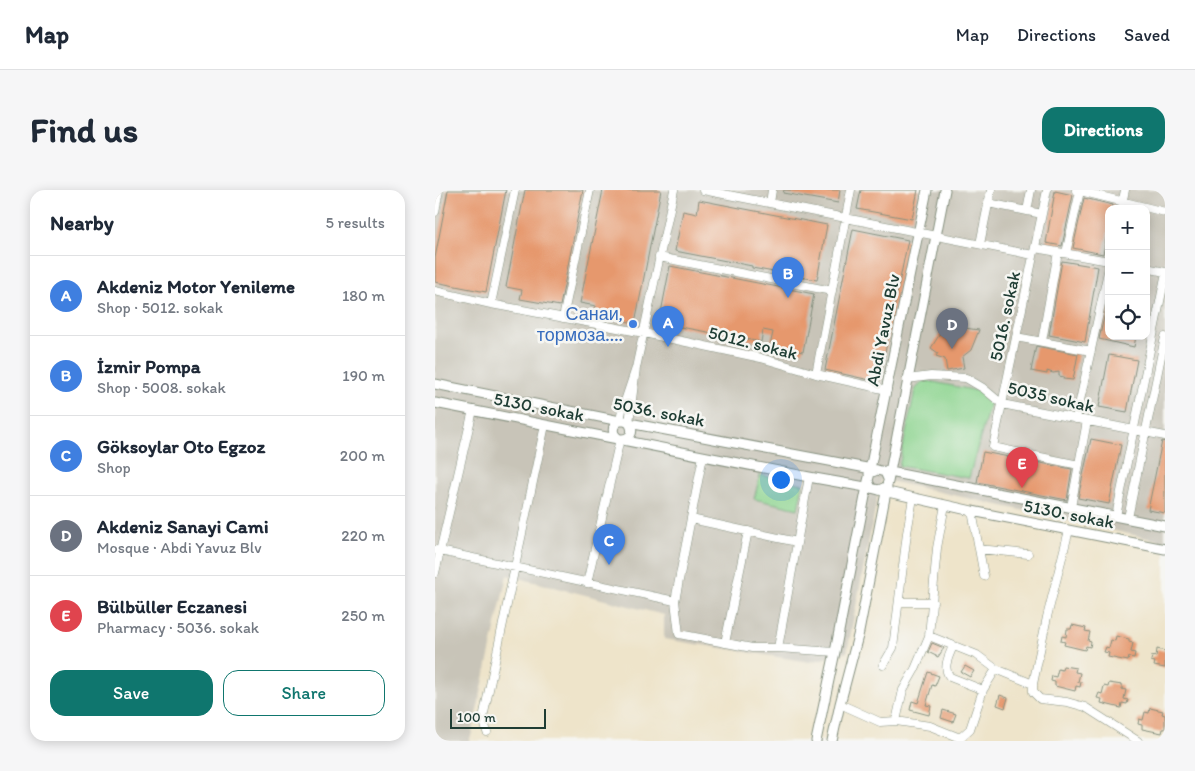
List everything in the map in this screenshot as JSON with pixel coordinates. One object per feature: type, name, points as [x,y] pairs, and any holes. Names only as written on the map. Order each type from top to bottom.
[{"type":"main road","name":"Abdi Yavuz Blv","points":[[878,480],[887,390],[927,190]]},
{"type":"main road","points":[[816,741],[835,652],[878,480],[907,379],[945,190]]},
{"type":"main road","name":"5036. sokak","points":[[435,384],[624,422],[878,480],[1071,507],[1165,526]]},
{"type":"main road","name":"5130. sokak","points":[[435,403],[809,477],[878,480],[913,498],[1165,549]]},
{"type":"main road","points":[[624,422],[631,428],[631,435],[625,439],[615,437],[613,430],[615,423],[624,422]]},
{"type":"main road","points":[[831,741],[859,632],[878,480]]},
{"type":"street","points":[[435,212],[439,190]]},
{"type":"street","points":[[491,304],[515,190]]},
{"type":"street","points":[[563,318],[590,190]]},
{"type":"street","points":[[624,422],[674,190]]},
{"type":"street","points":[[703,190],[980,244],[1062,253],[1105,260]]},
{"type":"street","points":[[770,203],[772,190]]},
{"type":"street","points":[[816,374],[851,190]]},
{"type":"street","points":[[980,244],[991,190]]},
{"type":"street","points":[[1027,211],[1031,190]]},
{"type":"street","name":"5016. sokak","points":[[1047,190],[993,447],[1079,465]]},
{"type":"street","points":[[1041,341],[1078,190],[1122,205],[1125,190]]},
{"type":"street","points":[[988,204],[1042,214]]},
{"type":"street","points":[[1150,210],[1165,212]]},
{"type":"street","points":[[659,257],[832,291]]},
{"type":"street","points":[[1150,269],[1165,272]]},
{"type":"street","points":[[1116,516],[1165,277]]},
{"type":"street","points":[[1076,419],[1105,286]]},
{"type":"street","name":"5012. sokak","points":[[435,291],[761,358],[816,374],[887,390]]},
{"type":"street","points":[[1016,337],[1091,351]]},
{"type":"street","points":[[1128,518],[1165,337]]},
{"type":"street","name":"5035 sokak","points":[[907,379],[931,376],[966,378],[983,388],[1002,404],[1165,436]]},
{"type":"street","points":[[435,573],[437,550],[473,410]]},
{"type":"street","points":[[1071,507],[1087,421]]},
{"type":"street","points":[[487,732],[483,718],[545,425]]},
{"type":"street","points":[[587,583],[620,439]]},
{"type":"street","points":[[703,456],[675,602],[679,634],[751,648],[835,652]]},
{"type":"street","points":[[778,648],[809,477]]},
{"type":"street","points":[[883,665],[893,648],[913,498]]},
{"type":"street","points":[[896,721],[903,690],[915,669],[929,636],[937,548],[945,505]]},
{"type":"street","points":[[972,511],[984,576]]},
{"type":"street","points":[[691,519],[797,542]]},
{"type":"street","points":[[1069,530],[1047,617],[1033,692],[1040,699],[1067,702],[1085,707],[1128,738],[1138,741]]},
{"type":"street","points":[[725,643],[748,531]]},
{"type":"street","points":[[979,549],[1028,554]]},
{"type":"street","points":[[437,550],[675,602]]},
{"type":"street","points":[[899,602],[933,602]]},
{"type":"street","points":[[929,636],[977,655],[995,669],[1033,684]]},
{"type":"street","points":[[953,646],[946,666],[946,673],[950,677],[983,690]]},
{"type":"street","points":[[840,704],[880,722],[896,721],[930,726],[960,739],[970,729],[983,690],[995,669]]},
{"type":"shaded area","points":[[435,190],[1165,190],[1165,542],[881,479],[847,652],[810,662],[664,639],[664,615],[507,575],[469,741],[435,741]]},
{"type":"green space","points":[[924,380],[983,392],[990,403],[969,478],[899,466],[915,390]]},
{"type":"green space","points":[[760,475],[803,484],[798,509],[754,499]]},
{"type":"building","points":[[448,190],[506,190],[486,292],[435,282],[435,258]]},
{"type":"building","points":[[525,190],[583,190],[560,306],[520,299],[522,290],[506,287]]},
{"type":"building","points":[[603,190],[661,190],[635,323],[595,315],[596,306],[580,303]]},
{"type":"building","points":[[784,190],[840,190],[838,203],[783,193]]},
{"type":"building","points":[[861,190],[918,190],[912,219],[857,209]]},
{"type":"building","points":[[1055,191],[1073,195],[1062,246],[1046,243]]},
{"type":"building","points":[[1084,198],[1113,205],[1105,205],[1105,245],[1103,254],[1073,248]]},
{"type":"building","points":[[699,200],[827,225],[817,280],[675,251],[683,211],[697,214]]},
{"type":"building","points":[[853,229],[908,240],[879,382],[825,370]]},
{"type":"building","points":[[1062,261],[1098,267],[1085,342],[1049,335]]},
{"type":"building","points":[[670,266],[814,294],[803,352],[770,346],[773,332],[763,330],[761,342],[659,323]]},
{"type":"building","points":[[1105,313],[1105,340],[1135,340],[1134,347],[1099,339]]},
{"type":"building","points":[[949,324],[979,330],[971,350],[962,357],[964,368],[947,371],[945,359],[936,356],[938,353],[931,348],[945,326]]},
{"type":"building","points":[[1036,346],[1078,354],[1073,380],[1063,379],[1064,377],[1059,376],[1059,372],[1047,371],[1047,374],[1031,371]]},
{"type":"building","points":[[1109,355],[1137,360],[1127,412],[1099,407]]},
{"type":"building","points":[[1091,439],[1121,445],[1109,504],[1078,498]]},
{"type":"building","points":[[1162,441],[1165,442],[1165,513],[1148,510]]},
{"type":"building","points":[[983,452],[1072,469],[1067,500],[977,482]]},
{"type":"building","points":[[1072,625],[1086,628],[1085,631],[1090,632],[1088,641],[1091,642],[1090,647],[1086,646],[1085,650],[1064,645],[1065,642],[1061,641],[1062,636],[1066,637],[1067,629],[1071,629]]},
{"type":"building","points":[[1116,636],[1129,639],[1129,642],[1133,643],[1131,652],[1135,653],[1134,658],[1129,657],[1128,661],[1108,657],[1109,653],[1104,652],[1106,647],[1109,648],[1111,640],[1115,641]]},
{"type":"building","points":[[932,643],[944,648],[938,657],[928,652]]},
{"type":"building","points":[[1157,649],[1165,651],[1165,668],[1154,666],[1155,662],[1151,661],[1152,656],[1156,657]]},
{"type":"building","points":[[965,666],[974,671],[970,677],[961,672]]},
{"type":"building","points":[[1063,666],[1076,668],[1075,672],[1080,673],[1078,682],[1081,682],[1080,687],[1076,686],[1075,691],[1055,686],[1055,682],[1051,681],[1052,676],[1056,677],[1058,669],[1062,670]]},
{"type":"building","points":[[928,672],[939,676],[935,686],[932,685],[926,705],[931,706],[929,715],[910,710],[912,701],[918,703]]},
{"type":"building","points":[[1109,683],[1122,685],[1122,689],[1126,690],[1124,699],[1128,700],[1127,704],[1122,703],[1121,708],[1101,703],[1102,699],[1097,698],[1099,693],[1102,694],[1104,686],[1108,687]]},
{"type":"building","points":[[1000,695],[1008,698],[1005,708],[997,705]]},
{"type":"building","points":[[1150,708],[1163,711],[1162,714],[1165,715],[1165,729],[1163,729],[1162,733],[1142,729],[1142,725],[1138,724],[1139,719],[1143,720],[1145,712],[1149,713]]},
{"type":"building","points":[[943,710],[956,714],[953,722],[941,718]]},
{"type":"place","name":"İzmir Pompa","points":[[788,298]]},
{"type":"place","name":"Санаи, тормоза....","points":[[633,324]]},
{"type":"place","name":"Akdeniz Motor Yenileme","points":[[668,347]]},
{"type":"place","name":"Akdeniz Sanayi Cami","points":[[952,349]]},
{"type":"place","name":"Bülbüller Eczanesi","points":[[1022,488]]},
{"type":"place","name":"Göksoylar Oto Egzoz","points":[[609,565]]}]
